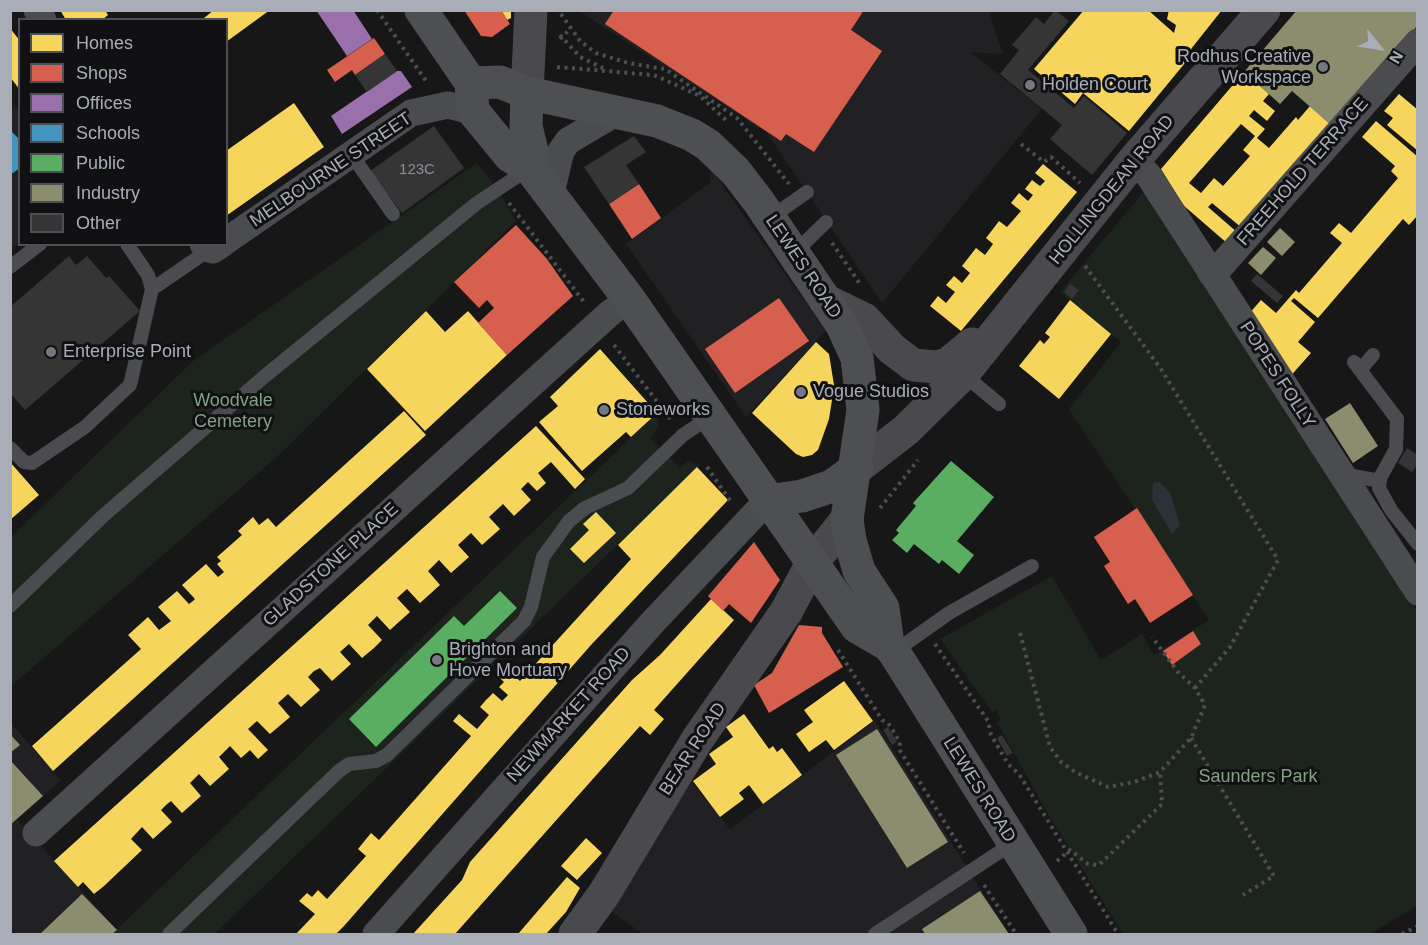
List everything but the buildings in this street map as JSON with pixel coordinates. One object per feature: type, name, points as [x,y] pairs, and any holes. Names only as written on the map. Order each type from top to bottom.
[{"type":"main road","name":"LEWES ROAD","points":[[421,10],[510,156],[530,168],[629,299],[767,501],[857,627],[891,649]]},
{"type":"main road","name":"LEWES ROAD","points":[[472,97],[500,82],[527,93],[657,121],[692,135],[708,145],[736,172],[770,218],[850,338],[859,367],[864,400],[857,468],[847,519],[859,571],[883,608],[891,649],[1071,934]]},
{"type":"main road","points":[[527,93],[528,134],[532,151],[530,168]]},
{"type":"main road","points":[[767,501],[802,496],[831,486],[857,468]]},
{"type":"street","points":[[527,93],[531,10]]},
{"type":"street","name":"HOLLINGDEAN ROAD","points":[[857,468],[906,430],[963,374],[1134,160],[1264,10]]},
{"type":"street","name":"FREEHOLD TERRACE","points":[[1211,273],[1220,267],[1418,42]]},
{"type":"street","name":"MELBOURNE STREET","points":[[228,236],[411,113],[472,97]]},
{"type":"street","points":[[550,196],[561,151],[568,141],[619,111]]},
{"type":"street","name":"POPES FOLLY","points":[[1134,160],[1146,171],[1418,592]]},
{"type":"street","name":"GLADSTONE PLACE","points":[[36,833],[610,313],[629,299]]},
{"type":"street","points":[[825,300],[864,319],[898,355],[921,367],[937,368],[948,364],[967,349],[994,319],[1014,310]]},
{"type":"street","name":"NEWMARKET ROAD","points":[[376,934],[652,623],[767,501]]},
{"type":"street","name":"BEAR ROAD","points":[[575,934],[604,894],[696,740],[786,612],[812,563],[847,519]]},
{"type":"lane","points":[[351,154],[393,214]]},
{"type":"lane","points":[[10,606],[104,515],[265,376],[477,203],[530,168]]},
{"type":"lane","points":[[770,218],[807,192]]},
{"type":"lane","points":[[794,253],[826,222]]},
{"type":"lane","points":[[10,267],[37,246]]},
{"type":"lane","points":[[10,448],[24,462],[32,463],[86,427],[126,391],[132,379],[152,289],[148,275],[128,246]]},
{"type":"lane","points":[[152,289],[214,246]]},
{"type":"lane","points":[[1373,355],[1358,365],[1397,419],[1396,449],[1379,488],[1391,510],[1418,544]]},
{"type":"lane","points":[[963,374],[999,404]]},
{"type":"lane","points":[[169,934],[339,771],[349,764],[376,761],[387,755],[524,621],[531,607],[543,557],[553,539],[569,521],[585,508],[628,488],[683,435],[710,417]]},
{"type":"lane","points":[[1346,481],[1353,476],[1380,482]]},
{"type":"lane","points":[[891,649],[1032,566]]},
{"type":"lane","points":[[875,934],[1013,843]]},
{"type":"path","points":[[558,32],[587,62],[609,69]]},
{"type":"path","points":[[1021,144],[1044,162],[1051,157],[1101,201]]},
{"type":"path","points":[[1065,247],[1083,263],[1161,369],[1278,560],[1230,647],[1195,688]]},
{"type":"path","points":[[925,630],[988,721],[991,735],[1008,764],[1019,774],[1066,854],[1118,934]]},
{"type":"path","points":[[1020,633],[1050,747],[1061,762],[1075,772],[1108,787],[1134,782],[1160,772],[1191,738],[1205,705],[1195,688],[1160,652],[1152,637]]},
{"type":"path","points":[[835,646],[882,720],[888,723],[900,742],[899,749],[1016,934]]},
{"type":"path","points":[[1191,738],[1274,876],[1243,896]]},
{"type":"path","points":[[1036,879],[1070,850],[1088,864],[1099,865],[1162,804],[1160,772]]},
{"type":"path","points":[[1402,934],[1418,926]]},
{"type":"shaded area","points":[[579,11],[989,11],[1003,54],[970,52],[1042,109],[882,303],[767,133]]},
{"type":"shaded area","points":[[10,99],[18,109],[18,245],[11,249]]},
{"type":"shaded area","points":[[713,172],[826,331],[746,417],[626,244],[711,182],[709,175]]},
{"type":"shaded area","points":[[1159,482],[1170,492],[1180,525],[1172,534],[1152,500],[1153,483]]},
{"type":"shaded area","points":[[875,721],[1009,934],[643,934],[611,911],[691,781],[730,829]]},
{"type":"shaded area","points":[[10,722],[61,780],[17,819],[117,930],[112,934],[15,934],[11,928]]},
{"type":"green space","name":"Woodvale Cemetery","points":[[477,163],[498,190],[516,221],[279,455],[11,686],[11,537],[193,361]]},
{"type":"green space","name":"Saunders Park","points":[[1146,189],[1417,611],[1417,906],[1370,934],[1123,934],[1050,818],[997,722],[1001,720],[996,710],[992,712],[940,639],[1052,576],[1101,660],[1142,634],[1154,655],[1209,620],[1069,409],[1121,342],[1060,292]]},
{"type":"green space","points":[[657,413],[659,426],[650,438],[680,468],[689,460],[699,466],[228,921],[214,934],[112,934]]},
{"type":"place","name":"Rodhus Creative Workspace","points":[[1323,67]]},
{"type":"place","name":"Holden Court","points":[[1030,85]]},
{"type":"place","name":"Enterprise Point","points":[[51,352]]},
{"type":"place","name":"Vogue Studios","points":[[801,392]]},
{"type":"place","name":"Stoneworks","points":[[604,410]]},
{"type":"place","name":"Brighton and Hove Mortuary","points":[[437,660]]}]
